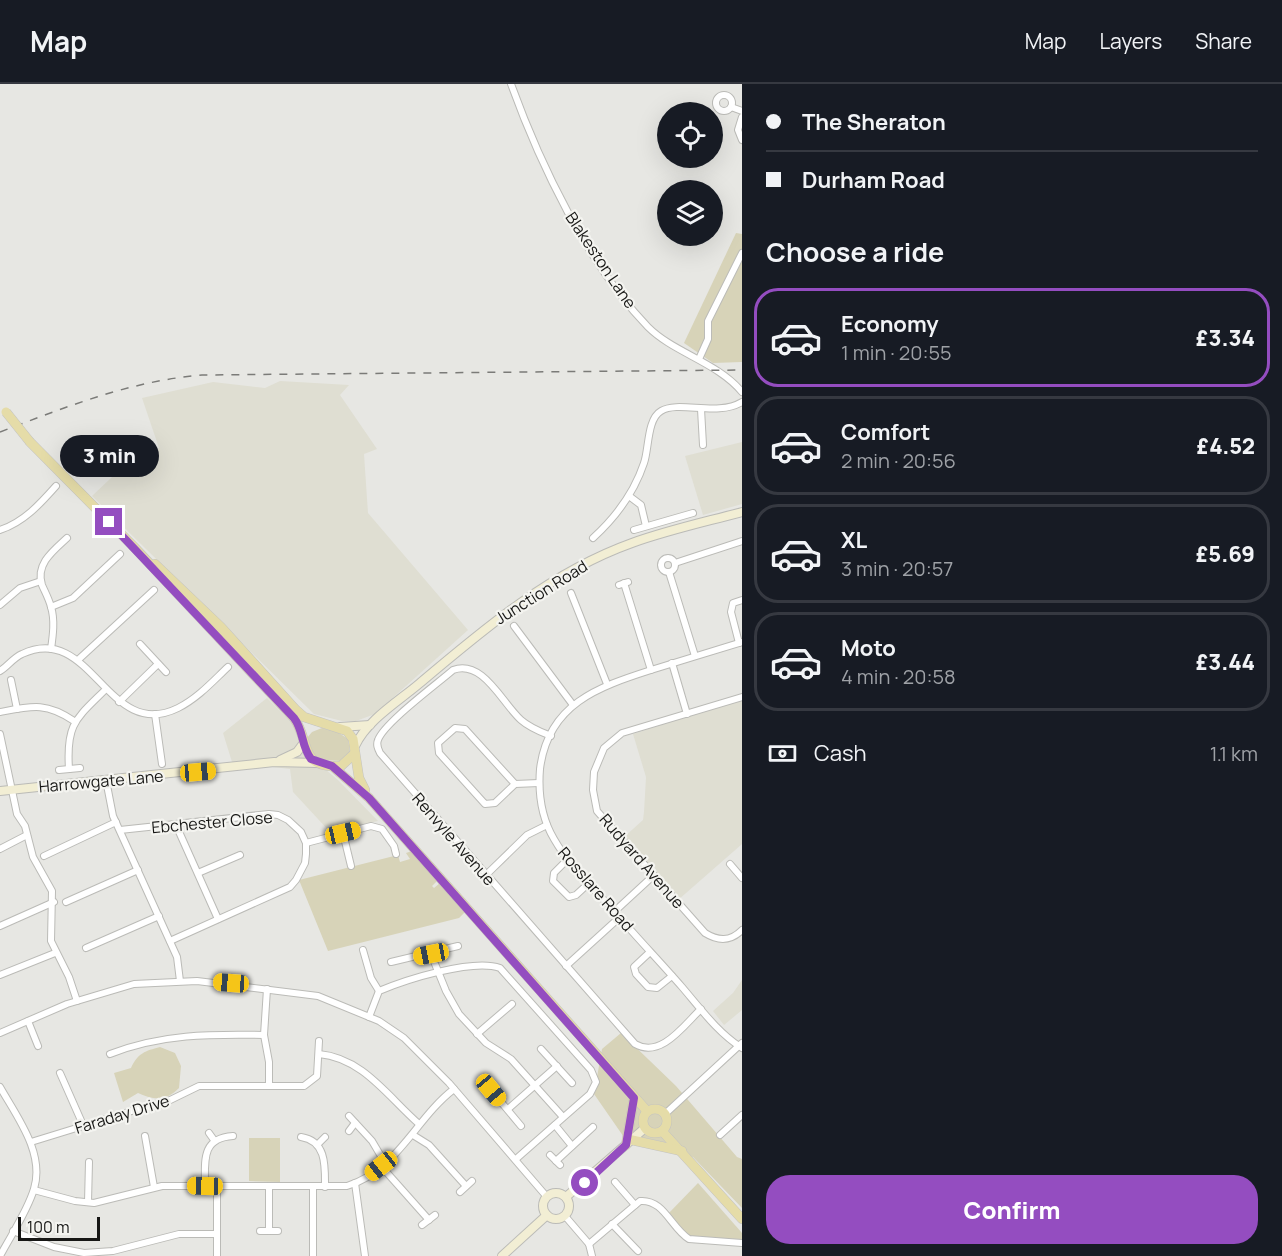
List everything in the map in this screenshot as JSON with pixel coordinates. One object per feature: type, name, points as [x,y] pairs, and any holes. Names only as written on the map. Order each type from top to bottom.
[{"type":"main road","points":[[3,409],[30,441],[135,548],[294,718],[311,759],[319,764],[341,766],[355,750]]},
{"type":"main road","points":[[135,548],[168,574],[221,627],[304,717],[339,727],[347,732],[355,750],[358,778],[369,798]]},
{"type":"main road","points":[[303,740],[313,726],[322,723]]},
{"type":"main road","points":[[332,766],[369,798],[647,1111]]},
{"type":"main road","points":[[634,1098],[629,1143],[681,1151]]},
{"type":"main road","points":[[655,1109],[665,1114],[667,1124],[662,1131],[651,1132],[645,1128],[643,1121],[647,1111],[655,1109]]},
{"type":"main road","points":[[662,1131],[742,1219]]},
{"type":"street","name":"Blakeston Lane","points":[[511,84],[553,185],[576,226],[624,299],[650,329],[718,370],[742,392]]},
{"type":"street","points":[[731,107],[742,111]]},
{"type":"street","points":[[742,117],[738,130],[742,140]]},
{"type":"street","points":[[699,359],[708,339],[708,321],[742,253]]},
{"type":"street","points":[[593,538],[618,513],[629,496],[644,463],[653,420],[657,413],[669,408],[731,407],[742,402]]},
{"type":"street","points":[[701,409],[704,445]]},
{"type":"street","points":[[0,530],[18,522],[37,507],[56,486]]},
{"type":"street","points":[[629,496],[640,505],[646,526]]},
{"type":"street","name":"Junction Road","points":[[355,750],[370,725],[504,613],[562,577],[631,544],[742,512]]},
{"type":"street","points":[[634,530],[693,513]]},
{"type":"street","points":[[51,649],[53,629],[51,607],[41,581],[42,566],[67,538]]},
{"type":"street","points":[[675,562],[742,541]]},
{"type":"street","points":[[51,607],[73,598],[120,554]]},
{"type":"street","points":[[675,562],[670,558],[664,560],[662,566],[669,572],[694,656]]},
{"type":"street","points":[[669,572],[674,568],[675,562]]},
{"type":"street","points":[[0,606],[20,588],[41,581]]},
{"type":"street","points":[[624,583],[651,670]]},
{"type":"street","points":[[79,659],[154,590]]},
{"type":"street","points":[[571,593],[607,684]]},
{"type":"street","points":[[741,642],[731,612],[733,603],[742,600]]},
{"type":"street","points":[[514,626],[573,705]]},
{"type":"street","name":"Rosslare Road","points":[[741,642],[607,684],[573,705],[551,736],[541,762],[539,783],[539,797],[547,825],[568,859],[701,1010],[741,1046]]},
{"type":"street","points":[[140,644],[166,672]]},
{"type":"street","points":[[0,671],[21,654],[51,649],[79,659],[119,702],[134,710],[155,714],[172,711],[188,702],[228,667]]},
{"type":"street","points":[[672,663],[687,714]]},
{"type":"street","points":[[119,702],[158,664]]},
{"type":"street","name":"Renvyle Avenue","points":[[551,736],[521,720],[477,671],[461,667],[453,670],[399,717],[378,740],[380,753],[635,1044],[642,1048],[658,1047],[701,1010]]},
{"type":"street","points":[[11,680],[17,709]]},
{"type":"street","points":[[69,769],[68,742],[74,721],[106,688]]},
{"type":"street","name":"Rudyard Avenue","points":[[742,697],[622,733],[604,748],[594,772],[593,790],[597,811],[705,933],[714,939],[730,939],[742,930]]},
{"type":"street","points":[[0,712],[49,707],[74,721]]},
{"type":"street","points":[[155,714],[162,764]]},
{"type":"street","points":[[339,727],[370,725]]},
{"type":"street","points":[[515,784],[465,729],[455,728],[438,743],[438,748],[484,804],[495,803],[515,784],[539,783]]},
{"type":"street","points":[[0,734],[17,814],[27,835],[33,857],[52,891],[54,902],[50,929],[51,941],[69,977],[77,1001]]},
{"type":"street","name":"Harrowgate Lane","points":[[274,762],[297,752],[303,740]]},
{"type":"street","name":"Harrowgate Lane","points":[[0,791],[274,762],[319,764]]},
{"type":"street","points":[[59,770],[80,768]]},
{"type":"street","points":[[106,780],[108,799],[116,822],[177,957],[180,981]]},
{"type":"street","name":"Ebchester Close","points":[[120,830],[278,815],[301,832],[306,843]]},
{"type":"street","points":[[44,856],[116,822]]},
{"type":"street","points":[[176,825],[218,919]]},
{"type":"street","points":[[486,875],[527,836],[547,825]]},
{"type":"street","points":[[170,940],[290,887],[305,863],[306,843],[371,826],[382,829],[394,846],[396,854]]},
{"type":"street","points":[[343,833],[351,866]]},
{"type":"street","points":[[0,849],[27,835]]},
{"type":"street","points":[[198,873],[234,855]]},
{"type":"street","points":[[568,859],[554,873],[554,881],[569,897],[576,895],[589,883]]},
{"type":"street","points":[[730,865],[742,878]]},
{"type":"street","points":[[66,902],[138,870]]},
{"type":"street","points":[[615,911],[653,876]]},
{"type":"street","points":[[0,926],[54,902]]},
{"type":"street","points":[[86,948],[159,916]]},
{"type":"street","points":[[566,966],[620,917]]},
{"type":"street","points":[[391,962],[458,946]]},
{"type":"street","points":[[363,950],[371,978],[378,985],[379,991],[369,1017]]},
{"type":"street","points":[[650,952],[634,967],[636,974],[648,987],[657,988],[672,976]]},
{"type":"street","points":[[0,975],[55,953]]},
{"type":"street","points":[[431,954],[451,1002],[477,1034],[496,1051],[511,1059],[563,1117]]},
{"type":"street","points":[[379,991],[439,974],[490,964],[500,968],[591,1070],[595,1076],[594,1089],[516,1159]]},
{"type":"street","points":[[0,1033],[77,1001],[134,984],[180,981],[231,983],[318,996],[369,1017],[404,1038],[454,1089],[547,1197]]},
{"type":"street","points":[[267,988],[264,1035],[269,1062],[269,1085]]},
{"type":"street","points":[[477,1034],[512,1004]]},
{"type":"street","points":[[28,1021],[38,1046]]},
{"type":"street","points":[[110,1054],[148,1042],[179,1036],[264,1035]]},
{"type":"street","name":"Faraday Drive","points":[[31,1142],[83,1125],[160,1105],[199,1086],[304,1086],[317,1076],[319,1041]]},
{"type":"street","points":[[665,1114],[741,1046]]},
{"type":"street","points":[[541,1049],[572,1083]]},
{"type":"street","points":[[319,1054],[340,1057],[381,1084],[419,1124]]},
{"type":"street","points":[[508,1109],[557,1066]]},
{"type":"street","points":[[60,1073],[83,1125]]},
{"type":"street","points":[[0,1087],[31,1142],[36,1161],[34,1190],[0,1256]]},
{"type":"street","points":[[34,1190],[75,1201],[100,1202],[154,1187],[325,1187],[355,1184],[383,1165],[454,1089]]},
{"type":"street","points":[[491,1090],[521,1126]]},
{"type":"street","points":[[720,1135],[742,1115]]},
{"type":"street","points":[[349,1116],[372,1141],[383,1165],[429,1220]]},
{"type":"street","points":[[349,1131],[355,1123]]},
{"type":"street","points":[[555,1125],[572,1146]]},
{"type":"street","points":[[550,1155],[558,1163],[572,1146],[593,1127]]},
{"type":"street","points":[[566,1197],[645,1128]]},
{"type":"street","points":[[209,1133],[214,1140]]},
{"type":"street","points":[[412,1135],[429,1144],[466,1186]]},
{"type":"street","points":[[145,1136],[154,1187]]},
{"type":"street","points":[[214,1140],[233,1136]]},
{"type":"street","points":[[301,1137],[317,1145],[324,1157],[325,1187]]},
{"type":"street","points":[[317,1145],[325,1137]]},
{"type":"street","points":[[205,1186],[205,1158],[214,1140]]},
{"type":"street","points":[[88,1202],[89,1162]]},
{"type":"street","points":[[460,1192],[472,1180]]},
{"type":"street","points":[[615,1182],[634,1205]]},
{"type":"street","points":[[355,1184],[365,1256]]},
{"type":"street","points":[[217,1186],[217,1256]]},
{"type":"street","points":[[269,1186],[269,1231]]},
{"type":"street","points":[[313,1187],[313,1256]]},
{"type":"street","points":[[557,1193],[566,1197],[570,1206],[565,1216],[556,1220],[547,1215],[543,1207],[547,1197],[557,1193]]},
{"type":"street","points":[[589,1244],[634,1205],[648,1201],[656,1204],[689,1239],[742,1242]]},
{"type":"street","points":[[422,1225],[435,1215]]},
{"type":"street","points":[[502,1256],[547,1215]]},
{"type":"street","points":[[565,1216],[589,1244],[592,1256]]},
{"type":"street","points":[[612,1224],[638,1251]]},
{"type":"street","points":[[12,1231],[54,1247],[84,1253],[113,1251],[179,1234],[217,1234]]},
{"type":"street","points":[[260,1231],[278,1231]]},
{"type":"shaded area","points":[[736,233],[742,234],[742,362],[713,363],[684,343]]},
{"type":"shaded area","points":[[280,381],[349,385],[340,395],[377,449],[364,454],[368,513],[468,630],[375,714],[356,721],[342,721],[314,714],[92,496],[130,460],[159,448],[142,398],[213,382],[265,388]]},
{"type":"shaded area","points":[[742,442],[742,504],[703,515],[685,456]]},
{"type":"shaded area","points":[[267,698],[291,722],[307,754],[338,780],[378,821],[330,832],[293,792],[290,769],[232,762],[223,733]]},
{"type":"shaded area","points":[[742,699],[742,844],[678,900],[623,838],[643,820],[644,812],[646,777],[633,734]]},
{"type":"shaded area","points":[[322,728],[333,729],[348,739],[350,752],[343,761],[321,760],[311,754],[307,738],[312,732]]},
{"type":"shaded area","points":[[412,851],[437,881],[432,886],[434,888],[440,883],[465,912],[459,918],[328,951],[299,880],[398,855],[400,862],[410,859],[406,853]]},
{"type":"shaded area","points":[[742,980],[742,1010],[724,1025],[713,1011],[733,993]]},
{"type":"shaded area","points":[[621,1033],[676,1086],[737,1157],[742,1159],[742,1208],[693,1157],[628,1143],[594,1094],[602,1049]]},
{"type":"shaded area","points":[[160,1047],[175,1053],[181,1066],[179,1088],[165,1097],[155,1098],[138,1093],[123,1102],[114,1073],[131,1068],[142,1053]]},
{"type":"shaded area","points":[[249,1138],[280,1138],[280,1182],[249,1181]]},
{"type":"shaded area","points":[[698,1183],[742,1233],[742,1239],[691,1238],[667,1215]]},
{"type":"railway","points":[[0,432],[99,396],[149,383],[202,375],[742,370]]},
{"type":"route","points":[[109,522],[294,718],[301,728],[303,744],[311,759],[319,764],[332,766],[341,772],[369,798],[634,1098],[626,1145],[585,1183]]}]
